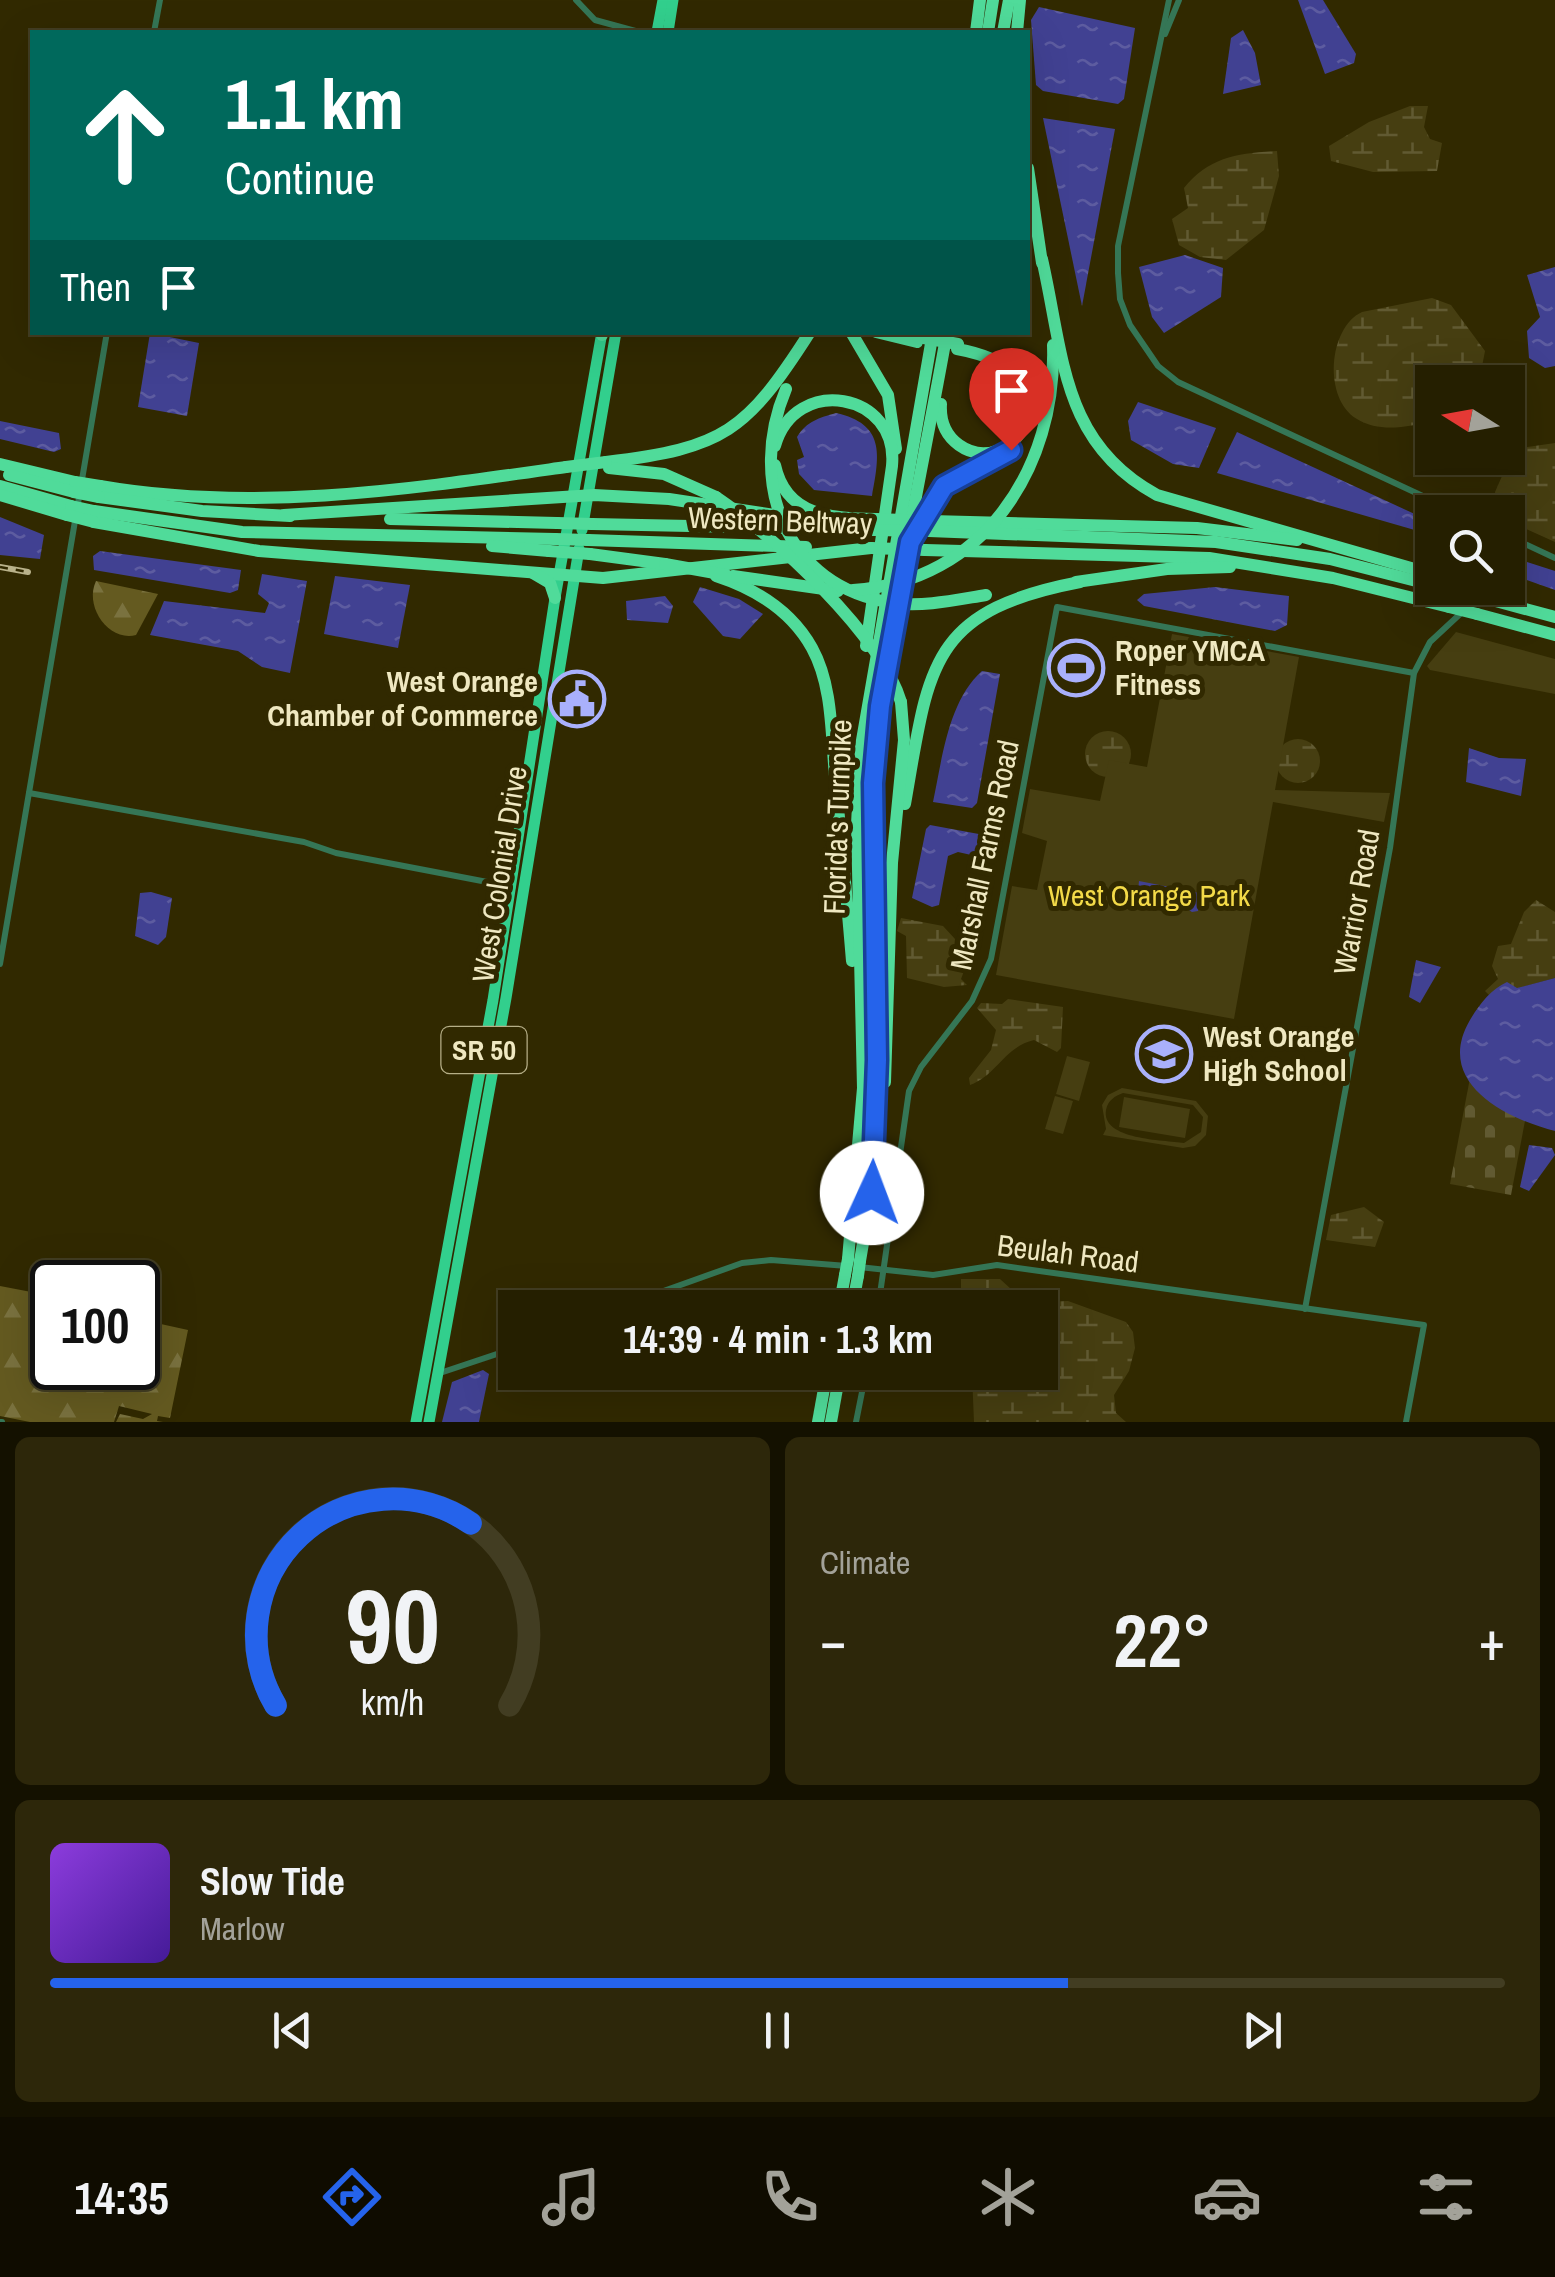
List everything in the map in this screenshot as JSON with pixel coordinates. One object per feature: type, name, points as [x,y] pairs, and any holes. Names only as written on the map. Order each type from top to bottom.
[{"type":"highway","points":[[657,30],[663,0]]},
{"type":"highway","points":[[668,30],[674,0]]},
{"type":"highway","points":[[988,30],[993,0]]},
{"type":"highway","points":[[1003,30],[1009,0]]},
{"type":"highway","points":[[1017,30],[1020,0]]},
{"type":"highway","points":[[1030,181],[1056,346],[1088,436],[1106,461],[1132,482],[1157,495],[1415,569]]},
{"type":"highway","name":"West Colonial Drive","points":[[429,1422],[432,1373],[455,1213],[489,1019],[537,805],[533,772],[555,684],[592,384],[604,335]]},
{"type":"highway","name":"West Colonial Drive","points":[[580,495],[608,384],[599,371],[605,335]]},
{"type":"highway","points":[[817,335],[786,389],[769,444],[769,474],[786,531],[814,566],[864,596],[918,604],[1201,567],[1297,571]]},
{"type":"highway","points":[[852,335],[885,388],[893,413],[896,456],[871,597],[856,744],[857,825]]},
{"type":"highway","points":[[894,335],[918,339],[958,347],[996,358],[1024,385],[1026,422],[1017,438],[1000,450],[971,451],[956,442],[943,426],[940,408],[948,335]]},
{"type":"highway","points":[[905,335],[918,339]]},
{"type":"highway","name":"Florida's Turnpike","points":[[852,1290],[864,1072],[857,825],[870,677],[932,335]]},
{"type":"highway","name":"Florida's Turnpike","points":[[854,1260],[872,1193],[877,1077],[873,783],[880,706],[947,335]]},
{"type":"highway","points":[[99,491],[258,500],[605,465],[693,448],[733,430],[770,392],[807,338]]},
{"type":"highway","points":[[94,516],[202,529],[589,547],[720,575],[838,591],[889,584],[926,572],[958,554],[997,519],[1026,479],[1044,436],[1056,346]]},
{"type":"highway","points":[[910,542],[944,486],[1011,450],[1031,424],[1032,395],[1019,368],[992,350],[958,347]]},
{"type":"highway","points":[[592,384],[600,396],[600,419]]},
{"type":"highway","points":[[875,524],[820,515],[791,499],[779,481],[774,461],[778,438],[788,419],[812,402],[830,398],[851,401],[872,413],[884,427],[892,451],[888,500]]},
{"type":"highway","points":[[0,464],[72,498],[94,516],[259,551],[625,577],[871,548]]},
{"type":"highway","points":[[605,465],[664,474],[716,498],[761,533],[870,640],[890,671],[901,702],[904,740],[891,926],[888,1042],[872,1193]]},
{"type":"highway","name":"Western Beltway","points":[[0,472],[72,498]]},
{"type":"highway","name":"Western Beltway","points":[[0,486],[72,498],[99,491],[202,511],[284,515],[592,524],[875,524]]},
{"type":"highway","points":[[0,495],[72,498]]},
{"type":"highway","points":[[284,515],[395,511],[580,495],[669,499],[875,524],[1216,542],[1330,559],[1415,582]]},
{"type":"highway","points":[[930,526],[1230,530],[1289,538],[1397,563]]},
{"type":"highway","name":"Western Beltway","points":[[589,547],[1170,555],[1297,571],[1555,635]]},
{"type":"highway","points":[[531,572],[550,583],[555,598]]},
{"type":"highway","name":"West Colonial Drive","points":[[416,1422],[432,1373],[458,1258],[495,1060],[555,598],[567,575]]},
{"type":"highway","points":[[720,575],[754,591],[796,623],[817,658],[826,689],[855,990],[856,1200]]},
{"type":"highway","points":[[891,926],[908,788],[938,662],[963,628],[998,603],[1080,582]]},
{"type":"highway","points":[[1522,605],[1555,616]]},
{"type":"highway","points":[[548,646],[554,653],[555,684]]},
{"type":"highway","points":[[489,1019],[489,1052],[495,1060]]},
{"type":"highway","points":[[478,1084],[484,1090],[485,1116]]},
{"type":"highway","points":[[455,1213],[453,1250],[458,1258]]},
{"type":"highway","name":"Florida's Turnpike","points":[[846,1290],[852,1276]]},
{"type":"highway","points":[[818,1422],[824,1390]]},
{"type":"highway","points":[[831,1422],[837,1390]]},
{"type":"street","points":[[154,30],[160,0]]},
{"type":"street","points":[[576,0],[598,21],[632,30]]},
{"type":"street","points":[[1169,0],[1118,246],[1120,299],[1142,345],[1178,382],[1421,495]]},
{"type":"street","points":[[1160,49],[1179,0]]},
{"type":"street","points":[[0,964],[106,335]]},
{"type":"street","points":[[1525,544],[1555,558]]},
{"type":"street","name":"Warrior Road","points":[[1305,1309],[1390,848],[1414,673],[1430,642],[1468,605]]},
{"type":"street","name":"Marshall Farms Road","points":[[881,1290],[909,1090],[921,1067],[972,1001],[996,941],[1057,607],[1414,673]]},
{"type":"street","points":[[28,792],[277,836],[336,854],[517,888]]},
{"type":"street","name":"Beulah Road","points":[[664,1290],[756,1260],[934,1275],[997,1265],[1424,1324],[1406,1422]]},
{"type":"street","points":[[432,1373],[498,1353]]},
{"type":"street","points":[[856,1422],[862,1390]]},
{"type":"green space","points":[[1410,106],[1428,106],[1424,127],[1430,139],[1442,143],[1437,171],[1373,172],[1331,161],[1329,146],[1369,122]]},
{"type":"green space","points":[[1277,151],[1279,176],[1264,230],[1226,260],[1200,257],[1179,245],[1172,219],[1188,208],[1184,188],[1194,178],[1225,159]]},
{"type":"green space","points":[[1432,298],[1451,305],[1485,351],[1482,365],[1415,365],[1415,425],[1385,427],[1366,423],[1346,409],[1335,381],[1334,364],[1342,333],[1362,312]]},
{"type":"green space","points":[[1555,443],[1555,542],[1525,528],[1525,495],[1495,495],[1503,475],[1525,475],[1525,447]]},
{"type":"green space","points":[[96,581],[158,594],[136,635],[116,633],[101,620],[93,601]]},
{"type":"green space","points":[[1456,632],[1555,659],[1555,694],[1430,670],[1427,666]]},
{"type":"green space","name":"West Orange Park","points":[[1172,634],[1299,657],[1275,790],[1390,793],[1384,822],[1273,802],[1234,1019],[996,975],[1012,886],[1037,890],[1047,841],[1022,833],[1030,789],[1100,801],[1109,760],[1147,767]]},
{"type":"green space","points":[[1108,731],[1124,738],[1131,754],[1124,770],[1108,777],[1092,770],[1085,754],[1092,738]]},
{"type":"green space","points":[[1298,739],[1313,746],[1320,761],[1313,776],[1298,783],[1283,776],[1276,761],[1283,746]]},
{"type":"green space","points":[[1536,900],[1555,912],[1555,978],[1490,996],[1485,991],[1498,979],[1492,966],[1498,946],[1511,944],[1524,912]]},
{"type":"green space","points":[[901,918],[943,926],[955,939],[952,966],[964,971],[961,979],[967,985],[944,987],[907,978],[906,936],[897,931]]},
{"type":"green space","points":[[1008,999],[1063,1007],[1061,1048],[1057,1052],[1034,1040],[1024,1044],[970,1085],[969,1078],[991,1050],[996,1030],[977,1008],[981,1003],[1002,1004]]},
{"type":"green space","points":[[1067,1056],[1090,1062],[1079,1101],[1056,1094]]},
{"type":"green space","points":[[1473,1062],[1534,1073],[1511,1195],[1450,1184]]},
{"type":"green space","points":[[1122,1088],[1196,1101],[1208,1116],[1206,1135],[1195,1146],[1183,1148],[1103,1135],[1106,1129],[1102,1105],[1108,1095]],"holes":[[[1123,1093],[1193,1105],[1203,1117],[1201,1132],[1184,1143],[1136,1137],[1123,1133],[1107,1120],[1108,1104]]]},
{"type":"green space","points":[[1055,1096],[1073,1101],[1063,1134],[1045,1129]]},
{"type":"green space","points":[[1124,1097],[1190,1109],[1185,1138],[1119,1127]]},
{"type":"green space","points":[[1364,1207],[1384,1222],[1375,1247],[1326,1240],[1331,1215]]},
{"type":"green space","points":[[961,1279],[1000,1279],[1012,1290],[962,1290]]},
{"type":"green space","points":[[0,1286],[30,1292],[30,1390],[160,1390],[160,1324],[188,1330],[170,1418],[158,1416],[157,1421],[163,1422],[116,1422],[120,1414],[143,1419],[152,1414],[119,1406],[114,1422],[30,1422],[0,1416]]},
{"type":"green space","points":[[1058,1301],[1068,1301],[1126,1322],[1133,1332],[1135,1348],[1129,1371],[1114,1395],[1116,1413],[1126,1422],[974,1422],[973,1390],[1058,1390]]},
{"type":"water","points":[[1298,0],[1323,0],[1356,54],[1354,63],[1325,74]]},
{"type":"water","points":[[1039,7],[1135,28],[1124,99],[1118,104],[1043,91],[1036,85],[1031,20]]},
{"type":"water","points":[[1243,30],[1255,53],[1261,85],[1223,94],[1231,38]]},
{"type":"water","points":[[1043,118],[1115,129],[1082,306]]},
{"type":"water","points":[[1185,255],[1223,268],[1221,297],[1164,333],[1152,317],[1139,267]]},
{"type":"water","points":[[1555,267],[1555,366],[1545,368],[1529,358],[1527,331],[1540,317],[1527,275]]},
{"type":"water","points":[[150,335],[199,343],[187,416],[138,407]]},
{"type":"water","points":[[1138,402],[1216,428],[1199,468],[1173,464],[1131,440],[1128,421]]},
{"type":"water","points":[[836,413],[852,418],[871,433],[877,454],[872,496],[814,490],[799,474],[797,460],[804,457],[797,437],[809,424]]},
{"type":"water","points":[[0,421],[59,433],[61,449],[54,452],[0,439]]},
{"type":"water","points":[[1237,432],[1415,514],[1415,530],[1217,473]]},
{"type":"water","points":[[0,517],[44,535],[40,559],[0,555]]},
{"type":"water","points":[[100,551],[241,570],[238,590],[230,593],[94,570],[93,556]]},
{"type":"water","points":[[1527,562],[1555,571],[1555,590],[1525,579]]},
{"type":"water","points":[[262,574],[307,581],[290,673],[262,667],[238,651],[150,635],[164,601],[265,613],[269,603],[258,594]]},
{"type":"water","points":[[335,576],[410,585],[398,648],[324,634]]},
{"type":"water","points":[[700,587],[739,599],[763,614],[740,639],[723,636],[693,602]]},
{"type":"water","points":[[1215,587],[1289,596],[1287,625],[1275,631],[1144,606],[1137,600],[1144,594]]},
{"type":"water","points":[[665,596],[673,606],[668,623],[627,620],[626,601]]},
{"type":"water","points":[[982,671],[1000,674],[977,803],[972,808],[933,802],[954,715],[961,698]]},
{"type":"water","points":[[1469,748],[1499,758],[1526,759],[1521,796],[1466,782]]},
{"type":"water","points":[[930,825],[995,837],[989,859],[958,852],[948,856],[939,905],[932,907],[912,898]]},
{"type":"water","points":[[1139,881],[1200,893],[1198,911],[1192,912],[1169,897],[1137,902]]},
{"type":"water","points":[[140,893],[172,898],[166,937],[158,945],[135,936]]},
{"type":"water","points":[[1416,960],[1441,967],[1420,1003],[1409,997]]},
{"type":"water","points":[[1555,978],[1555,1131],[1516,1117],[1481,1095],[1468,1080],[1461,1062],[1461,1042],[1481,1003],[1501,985],[1507,982],[1517,988]]},
{"type":"water","points":[[1529,1145],[1552,1148],[1555,1155],[1529,1191],[1520,1187]]},
{"type":"water","points":[[483,1370],[489,1374],[479,1422],[442,1422],[452,1382]]},
{"type":"railway","points":[[0,567],[28,572]]},
{"type":"place","name":"Roper YMCA Fitness","points":[[1076,668]]},
{"type":"place","name":"West Orange Chamber of Commerce","points":[[577,699]]},
{"type":"place","name":"West Orange High School","points":[[1164,1054]]},
{"type":"route","points":[[872,1193],[877,1060],[871,873],[873,783],[880,706],[910,542],[927,508],[944,486],[1011,450]]}]
